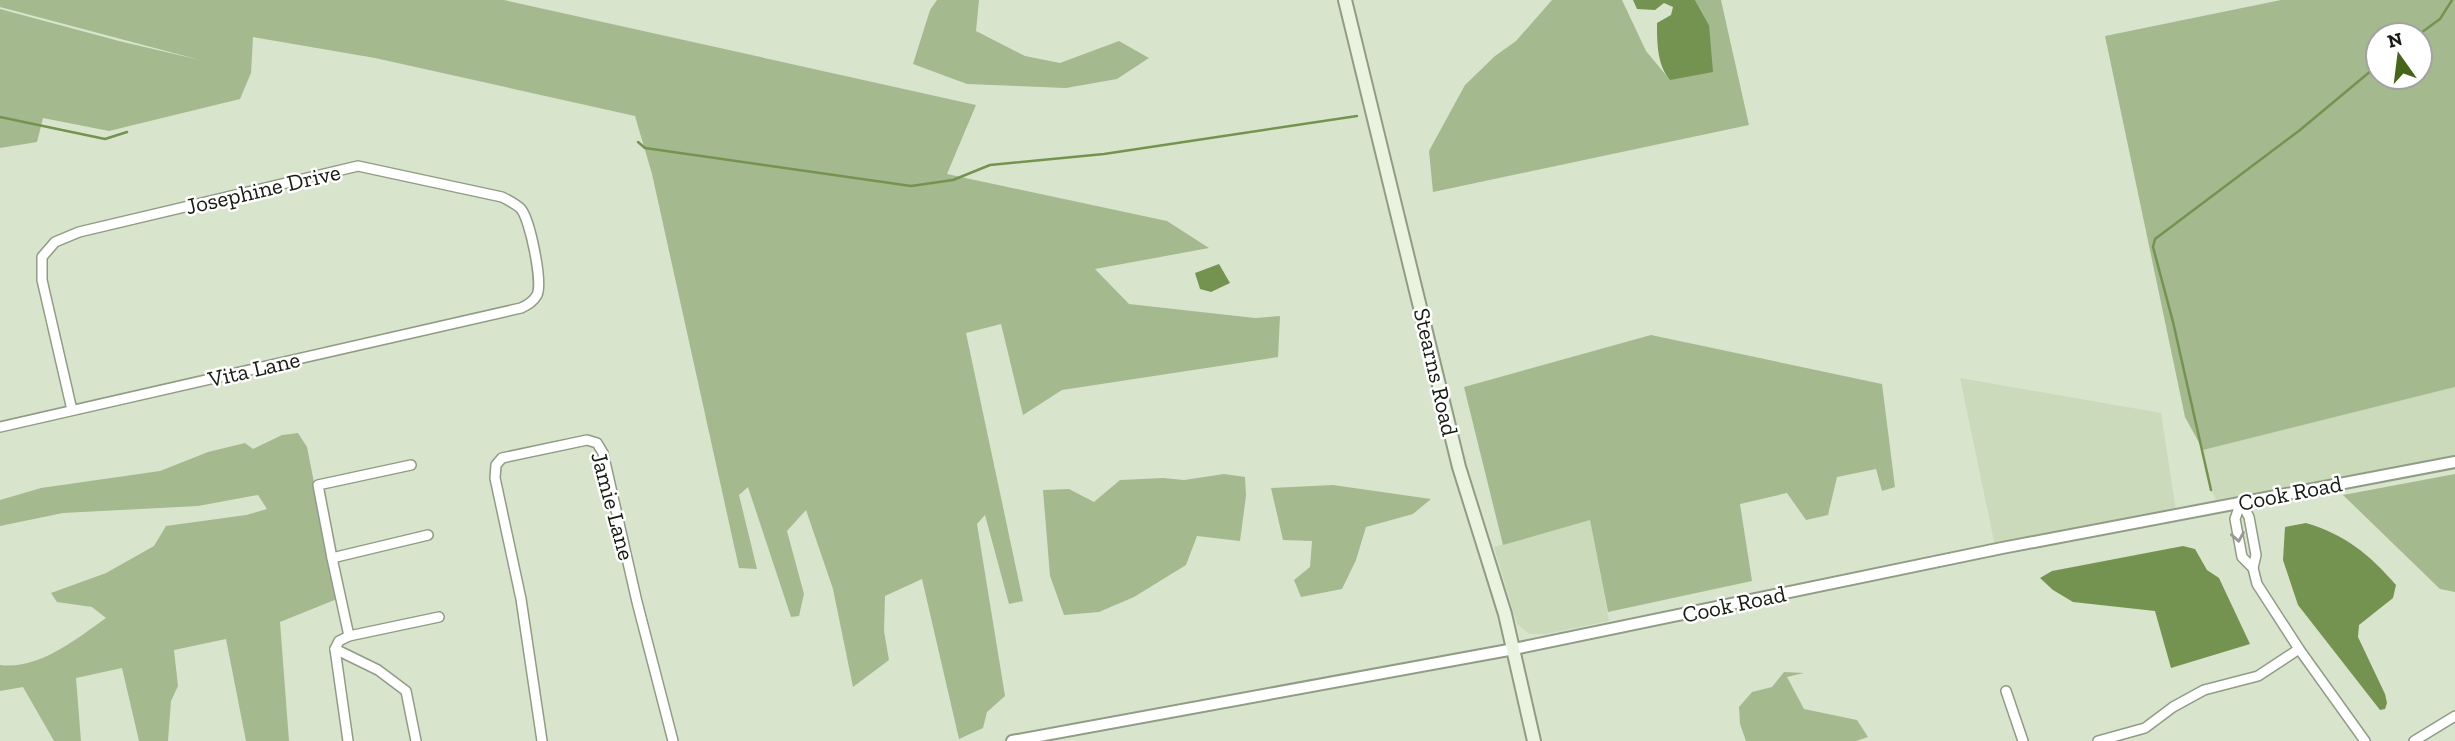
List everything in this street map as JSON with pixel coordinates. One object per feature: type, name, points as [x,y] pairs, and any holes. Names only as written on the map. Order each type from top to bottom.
[{"type":"main road","name":"Stearns Road","points":[[1345,0],[1459,467],[1514,649],[1534,741]]},
{"type":"street","name":"Josephine Drive","points":[[72,410],[42,280],[42,257],[55,242],[79,232],[358,166],[502,197],[521,209],[530,228],[539,292],[531,303],[508,311]]},
{"type":"street","name":"Vita Lane","points":[[0,428],[508,311]]},
{"type":"street","name":"Jamie Lane","points":[[542,741],[521,599],[495,478],[496,465],[502,458],[587,440],[597,443],[603,453],[673,741]]},
{"type":"street","name":"Cook Road","points":[[1012,741],[1514,649],[2015,546],[2455,462]]},
{"type":"street","points":[[349,636],[318,485],[411,465]]},
{"type":"street","points":[[2241,502],[2235,519],[2242,557],[2253,568]]},
{"type":"street","points":[[2241,502],[2249,517],[2256,555],[2253,568],[2257,584],[2299,649],[2365,741]]},
{"type":"street","points":[[332,558],[428,535]]},
{"type":"street","points":[[348,741],[335,649],[339,641],[349,636],[439,617]]},
{"type":"street","points":[[335,649],[378,670],[406,691],[416,741]]},
{"type":"street","points":[[2098,741],[2145,728],[2204,690],[2258,676],[2299,649]]},
{"type":"street","points":[[2006,691],[2023,741]]},
{"type":"street","points":[[2414,741],[2455,716]]},
{"type":"shaded area","points":[[0,0],[504,0],[976,105],[947,174],[1167,221],[1209,248],[1095,269],[1129,304],[1255,318],[1280,316],[1278,357],[1062,390],[1023,415],[1001,324],[966,333],[1023,601],[1009,604],[985,515],[977,524],[1005,696],[987,712],[983,728],[959,739],[922,579],[885,596],[884,631],[889,660],[853,687],[833,589],[806,510],[787,531],[804,594],[799,616],[791,617],[748,487],[739,495],[757,569],[739,568],[652,174],[635,116],[375,58],[253,37],[251,73],[240,99],[109,131],[43,118],[37,142],[0,148],[0,9],[200,60],[0,7]]},
{"type":"shaded area","points":[[937,0],[979,0],[976,31],[1025,56],[1060,63],[1119,41],[1149,58],[1117,79],[1066,88],[967,84],[913,64],[930,10]]},
{"type":"shaded area","points":[[1552,0],[1622,0],[1646,51],[1670,80],[1709,25],[1695,0],[1721,0],[1749,125],[1433,192],[1429,151],[1465,85],[1495,56],[1516,41]]},
{"type":"shaded area","points":[[1633,0],[1695,0],[1709,25],[1713,72],[1670,80],[1660,60],[1657,23],[1671,15],[1673,7],[1664,3],[1655,10],[1637,9]]},
{"type":"shaded area","points":[[2281,0],[2455,0],[2455,387],[2203,450],[2185,417],[2105,36]]},
{"type":"shaded area","points":[[1219,264],[1230,283],[1211,292],[1200,289],[1195,273]]},
{"type":"shaded area","points":[[1651,335],[1882,384],[1895,487],[1882,491],[1876,469],[1837,477],[1828,515],[1806,520],[1787,493],[1740,504],[1752,581],[1608,612],[1590,520],[1503,545],[1464,387]]},
{"type":"shaded area","points":[[1960,378],[2161,413],[2176,511],[1995,546]]},
{"type":"shaded area","points":[[2455,387],[2455,456],[2216,500],[2211,490],[2203,450]]},
{"type":"shaded area","points":[[298,433],[307,447],[337,599],[280,622],[289,741],[246,741],[226,639],[174,650],[178,686],[171,701],[168,741],[139,741],[122,668],[76,678],[81,741],[54,741],[23,687],[0,691],[0,665],[29,663],[43,658],[106,618],[92,607],[57,602],[51,593],[106,573],[154,546],[166,526],[246,515],[267,509],[258,495],[198,506],[63,513],[0,526],[0,500],[41,488],[160,471],[208,452],[245,443],[253,449],[282,435]]},
{"type":"shaded area","points":[[1224,474],[1245,477],[1246,496],[1240,541],[1197,536],[1186,565],[1134,597],[1099,612],[1064,615],[1050,576],[1043,490],[1069,489],[1094,502],[1120,480],[1184,480]]},
{"type":"shaded area","points":[[2455,474],[2455,592],[2440,589],[2343,495]]},
{"type":"shaded area","points":[[1333,485],[1431,499],[1413,514],[1366,527],[1356,560],[1342,589],[1301,597],[1294,580],[1310,567],[1312,541],[1283,540],[1271,488]]},
{"type":"shaded area","points":[[1590,519],[1609,621],[1546,634],[1529,634],[1517,624],[1494,547]]},
{"type":"shaded area","points":[[2306,523],[2333,533],[2356,547],[2396,585],[2393,598],[2359,625],[2358,637],[2385,694],[2385,709],[2380,710],[2298,605],[2283,560],[2285,527]]},
{"type":"shaded area","points":[[2183,546],[2195,549],[2207,570],[2219,578],[2250,644],[2171,668],[2155,611],[2073,602],[2040,578],[2052,571]]},
{"type":"shaded area","points":[[1784,672],[1804,673],[1787,677],[1804,709],[1857,720],[1868,737],[1856,741],[1746,741],[1740,724],[1739,707],[1752,692],[1772,687]]},
{"type":"waterway","points":[[2434,23],[2452,0]]},
{"type":"waterway","points":[[2211,490],[2153,247],[2155,239],[2300,130],[2364,77]]},
{"type":"waterway","points":[[638,142],[645,148],[911,186],[953,180],[990,165],[1104,154],[1357,116]]},
{"type":"waterway","points":[[0,117],[105,139],[127,132]]}]
